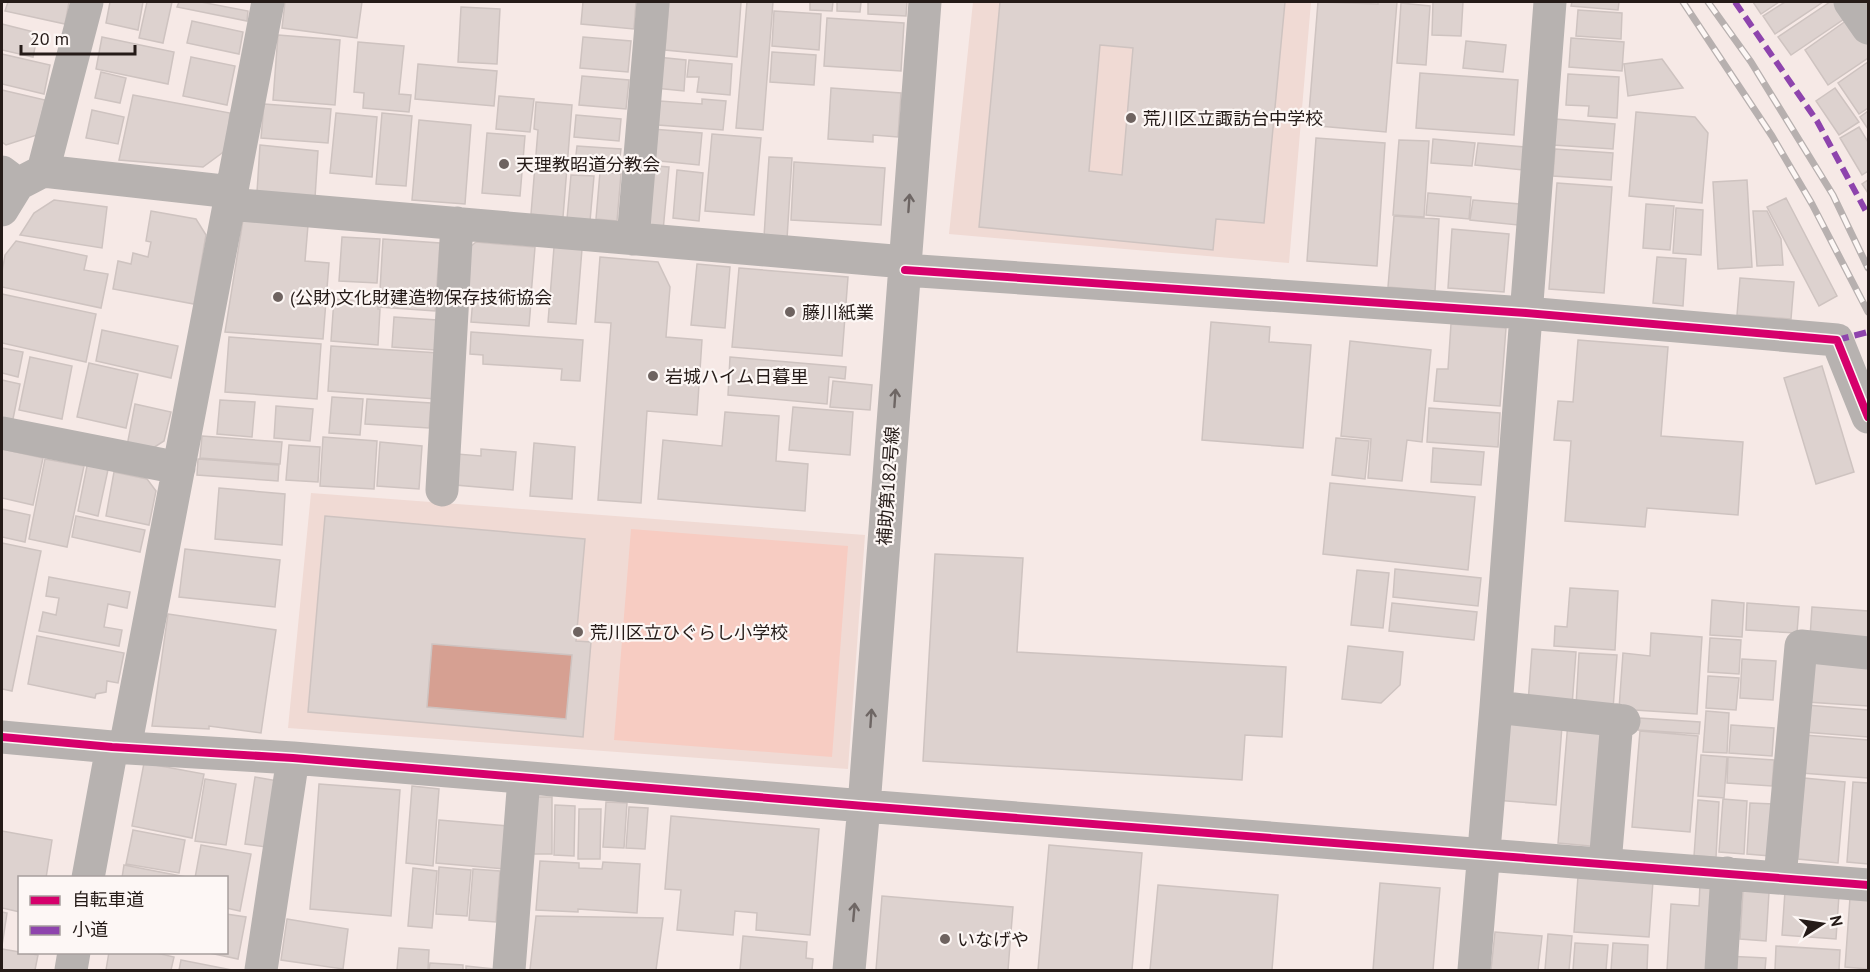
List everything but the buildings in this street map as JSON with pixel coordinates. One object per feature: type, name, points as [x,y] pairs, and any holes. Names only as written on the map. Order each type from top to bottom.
[{"type":"street","points":[[87,2],[16,184],[231,198],[457,223],[905,266],[1526,313],[1837,340],[1869,417]]},
{"type":"street","points":[[88,876],[179,468],[268,2]]},
{"type":"street","points":[[633,239],[653,2]]},
{"type":"street","name":"補助第182号線","points":[[849,970],[864,806],[925,2]]},
{"type":"street","points":[[1474,970],[1550,2]]},
{"type":"street","points":[[1850,2],[1869,28]]},
{"type":"street","points":[[442,490],[457,223]]},
{"type":"street","points":[[2,433],[179,468]]},
{"type":"street","points":[[1780,878],[1801,646],[1869,652]]},
{"type":"street","points":[[1496,707],[1621,721],[1605,864]]},
{"type":"street","points":[[2,736],[1869,885]]},
{"type":"street","points":[[261,970],[293,758]]},
{"type":"street","points":[[509,970],[524,778]]},
{"type":"street","points":[[1721,970],[1727,873]]},
{"type":"street","points":[[71,970],[74,954]]},
{"type":"shaded area","name":"荒川区立諏訪台中学校","points":[[973,2],[1311,2],[1289,263],[949,234]]},
{"type":"shaded area","name":"荒川区立ひぐらし小学校","points":[[311,493],[865,535],[848,769],[288,728]]},
{"type":"shaded area","points":[[631,529],[848,546],[832,757],[614,740]]},
{"type":"shaded area","points":[[432,644],[572,655],[566,719],[427,707]]},
{"type":"railway","points":[[1683,2],[1772,136],[1812,204],[1868,312]]},
{"type":"railway","points":[[1708,2],[1751,62],[1833,195],[1868,268]]},
{"type":"marked path","points":[[1735,2],[1817,121],[1868,215]]},
{"type":"marked path","points":[[1837,340],[1868,332]]},
{"type":"cycle path","points":[[905,270],[1526,313],[1837,340],[1868,417]]},
{"type":"cycle path","points":[[2,737],[112,747],[293,758],[864,806],[1868,885]]},
{"type":"place","name":"荒川区立諏訪台中学校","points":[[1131,118]]},
{"type":"place","name":"天理教昭道分教会","points":[[504,164]]},
{"type":"place","name":"(公財)文化財建造物保存技術協会","points":[[278,297]]},
{"type":"place","name":"藤川紙業","points":[[790,312]]},
{"type":"place","name":"岩城ハイム日暮里","points":[[653,376]]},
{"type":"place","name":"荒川区立ひぐらし小学校","points":[[578,632]]},
{"type":"place","name":"いなげや","points":[[945,939]]}]
